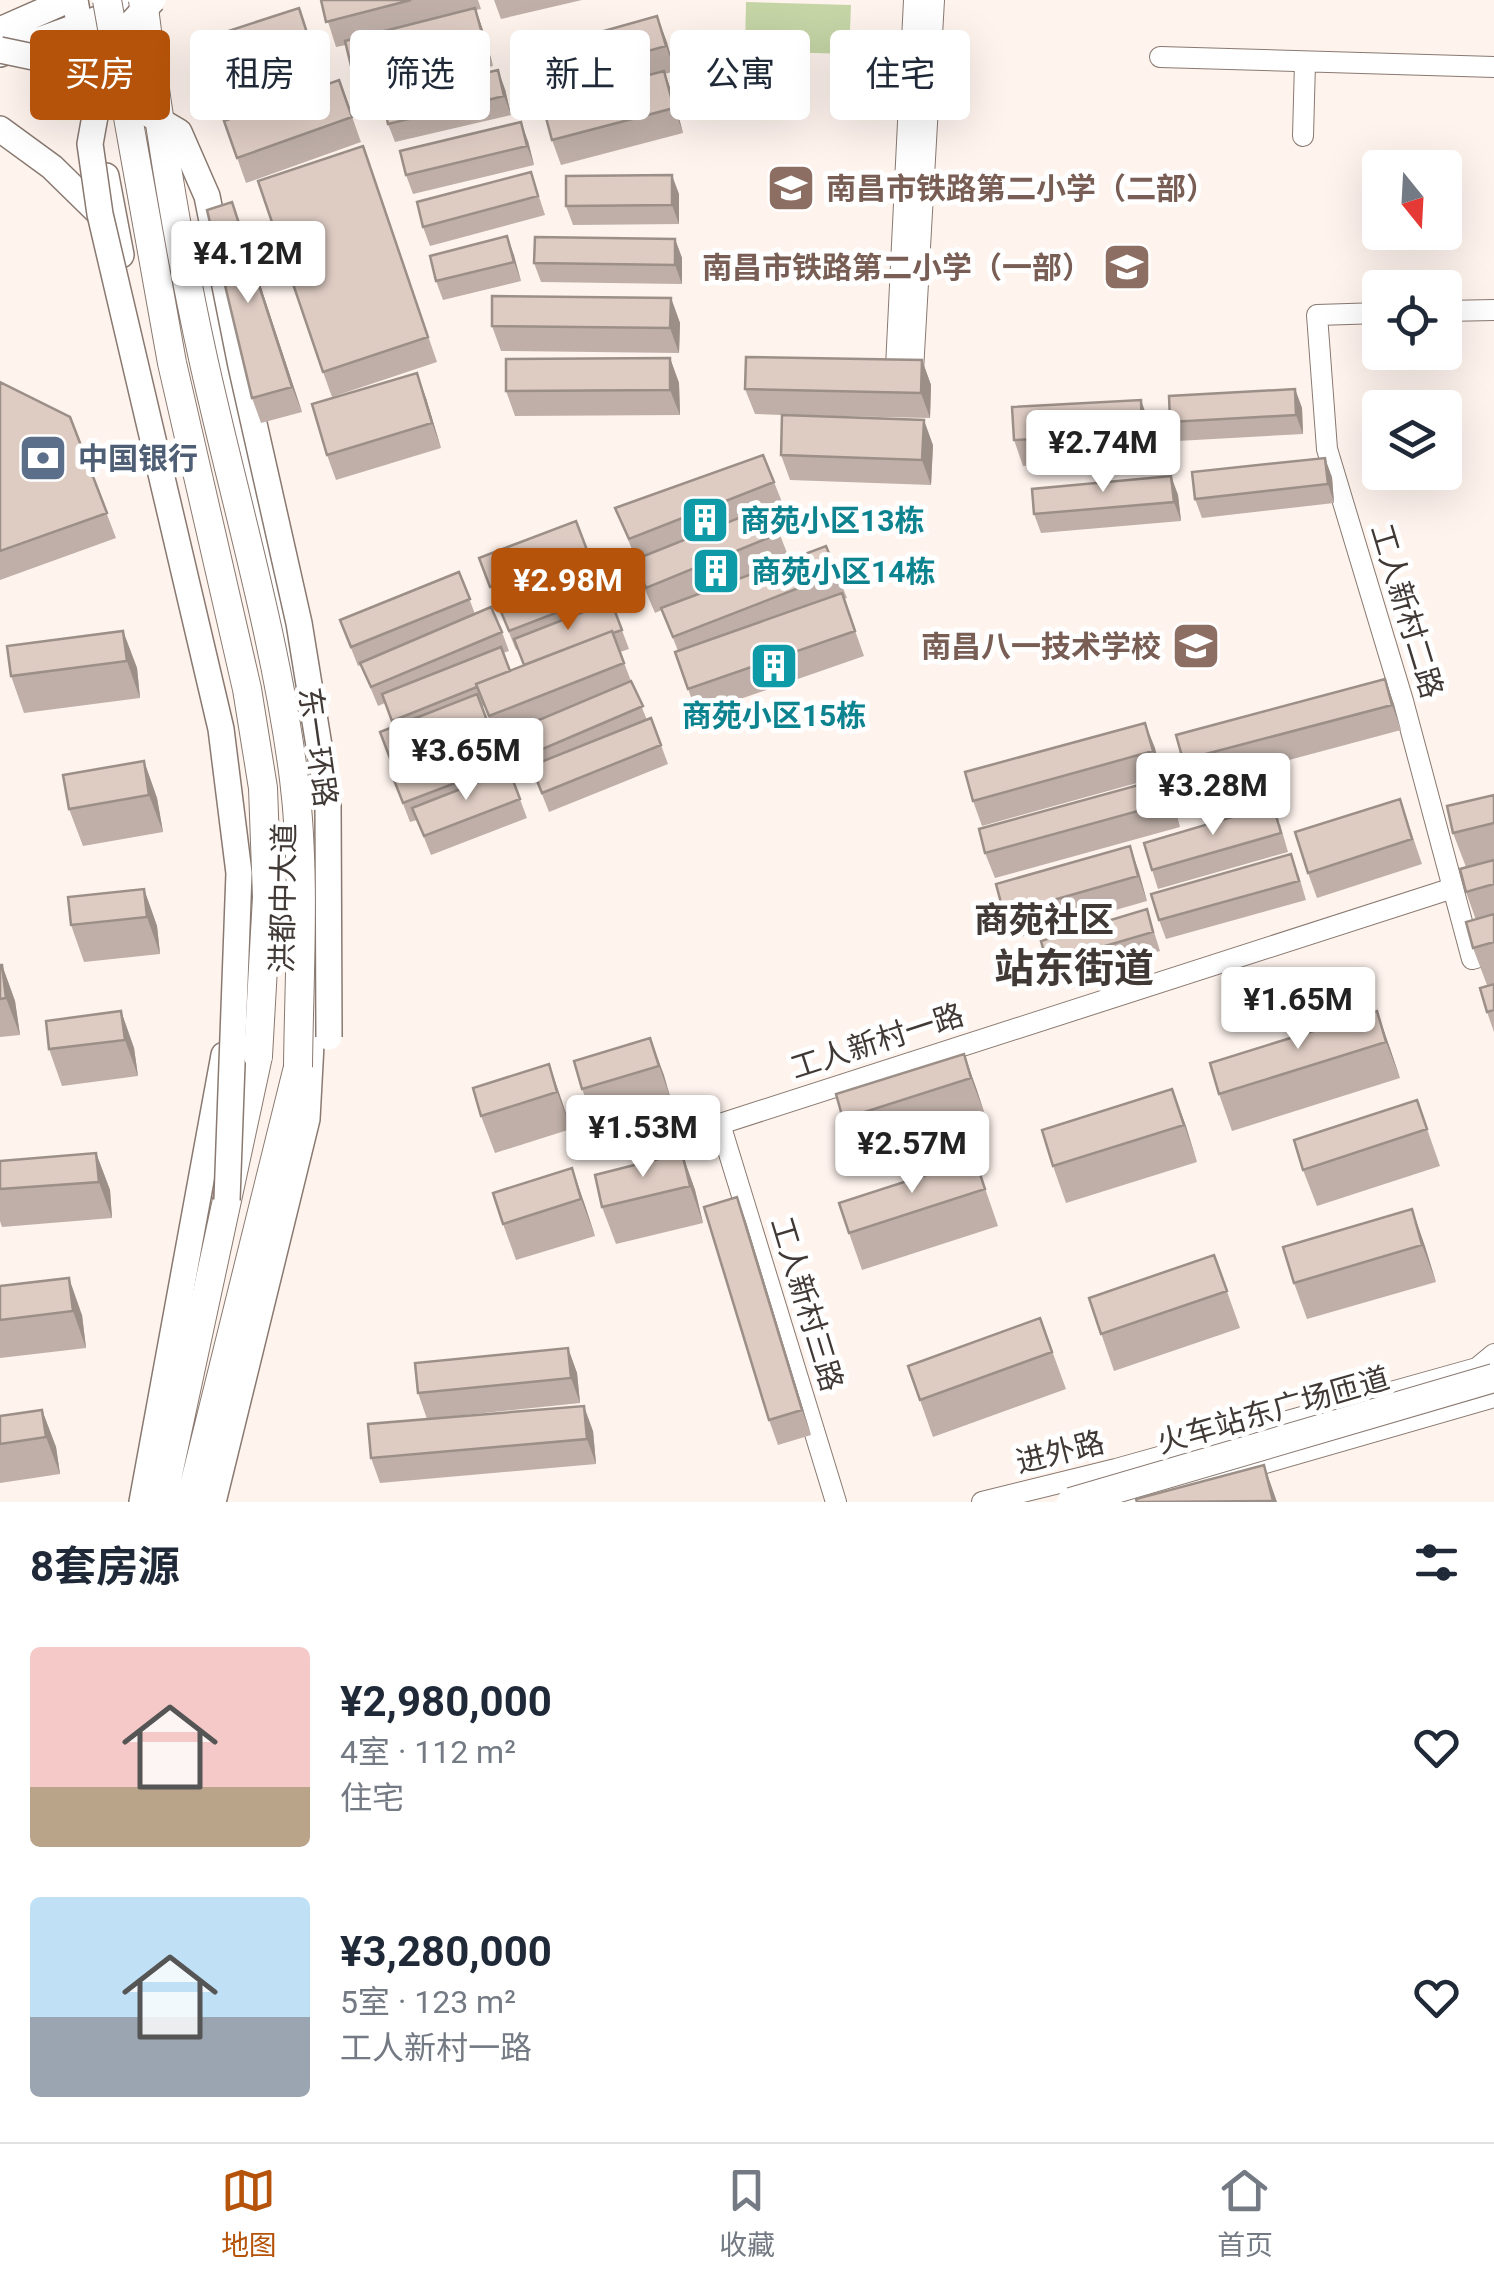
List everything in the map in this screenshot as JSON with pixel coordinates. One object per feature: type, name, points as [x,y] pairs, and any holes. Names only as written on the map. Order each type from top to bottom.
[{"type":"highway","name":"东一环路","points":[[107,0],[172,364],[247,689],[263,788],[267,897],[258,1056],[162,1502]]},
{"type":"highway","name":"东一环路","points":[[143,0],[160,132],[202,354],[277,680],[294,781],[300,890],[298,1067],[190,1502]]},
{"type":"highway","name":"火车站东广场匝道","points":[[1071,1502],[1488,1367]]},
{"type":"main road","points":[[0,22],[22,0]]},
{"type":"main road","points":[[153,0],[128,28],[99,94],[90,144],[100,214],[221,728],[238,873],[228,1200]]},
{"type":"main road","points":[[0,30],[74,8],[153,0]]},
{"type":"main road","name":"洪都中大道","points":[[153,0],[183,203],[297,698],[316,804],[321,862],[307,1118],[212,1502]]},
{"type":"main road","points":[[0,52],[74,8]]},
{"type":"main road","name":"洪都中大道","points":[[74,8],[160,441],[227,711],[242,812],[248,917],[142,1502]]},
{"type":"main road","points":[[0,52],[62,63],[179,132],[207,196],[300,623],[328,800],[329,1036],[314,1159],[223,1502]]},
{"type":"main road","points":[[0,129],[52,167],[100,214]]},
{"type":"street","points":[[914,0],[896,367],[904,374],[912,371],[934,0]]},
{"type":"street","points":[[1160,57],[1304,64],[1494,66]]},
{"type":"street","points":[[1304,64],[1304,136]]},
{"type":"street","points":[[1462,311],[1494,310]]},
{"type":"street","name":"工人新村二路","points":[[1362,313],[1317,314],[1328,449],[1449,835],[1453,888],[1472,959],[1494,953]]},
{"type":"street","name":"工人新村一路","points":[[720,1124],[1453,888]]},
{"type":"street","name":"工人新村三路","points":[[720,1124],[836,1502]]},
{"type":"street","points":[[1130,1502],[1494,1397],[1488,1367]]},
{"type":"street","name":"进外路","points":[[982,1502],[1116,1470],[1488,1367]]},
{"type":"green space","points":[[746,2],[851,5],[850,30],[830,30],[830,53],[810,53],[810,30],[745,30]]},
{"type":"building","points":[[321,0],[411,0],[326,22]]},
{"type":"building","points":[[299,8],[306,30],[231,30]]},
{"type":"building","points":[[475,8],[481,30],[388,30]]},
{"type":"building","points":[[657,16],[666,46],[650,50],[650,30],[607,30]]},
{"type":"building","points":[[498,70],[504,96],[490,99],[490,72]]},
{"type":"building","points":[[664,71],[670,109],[650,114],[650,75]]},
{"type":"building","points":[[339,80],[350,118],[237,158],[224,121],[330,120],[330,83]]},
{"type":"building","points":[[547,120],[628,120],[552,140]]},
{"type":"building","points":[[521,122],[527,146],[406,175],[400,151]]},
{"type":"building","points":[[363,146],[428,337],[323,372],[258,181]]},
{"type":"building","points":[[531,172],[538,196],[423,227],[417,202]]},
{"type":"building","points":[[672,175],[672,205],[566,206],[566,176]]},
{"type":"building","points":[[232,202],[292,387],[252,398],[207,210]]},
{"type":"building","points":[[507,236],[514,262],[436,281],[430,256]]},
{"type":"building","points":[[535,237],[675,239],[675,265],[534,263]]},
{"type":"building","points":[[492,296],[671,298],[670,328],[492,326]]},
{"type":"building","points":[[746,357],[922,360],[921,393],[745,389]]},
{"type":"building","points":[[670,358],[670,390],[506,391],[506,359]]},
{"type":"building","points":[[417,373],[432,423],[327,455],[312,404]]},
{"type":"building","points":[[0,382],[70,417],[107,513],[0,551]]},
{"type":"building","points":[[1295,389],[1296,415],[1170,422],[1169,396]]},
{"type":"building","points":[[1141,400],[1142,433],[1014,440],[1012,407]]},
{"type":"building","points":[[782,415],[924,420],[922,460],[781,455]]},
{"type":"building","points":[[763,455],[774,482],[629,539],[615,508]]},
{"type":"building","points":[[1325,458],[1328,484],[1195,499],[1192,472]]},
{"type":"building","points":[[1171,476],[1174,502],[1034,514],[1032,489]]},
{"type":"building","points":[[769,506],[780,533],[646,588],[634,560]]},
{"type":"building","points":[[576,521],[587,550],[490,587],[479,558]]},
{"type":"building","points":[[826,546],[837,573],[673,637],[661,608]]},
{"type":"building","points":[[594,565],[605,594],[509,631],[497,602]]},
{"type":"building","points":[[459,572],[470,599],[351,647],[340,620]]},
{"type":"building","points":[[842,593],[855,631],[688,689],[675,652]]},
{"type":"building","points":[[611,601],[622,630],[524,665],[514,639]]},
{"type":"building","points":[[491,607],[502,632],[371,687],[360,663]]},
{"type":"building","points":[[123,631],[127,661],[11,676],[7,646]]},
{"type":"building","points":[[612,631],[624,663],[489,716],[476,684]]},
{"type":"building","points":[[501,647],[510,671],[392,721],[382,694]]},
{"type":"building","points":[[1385,679],[1392,705],[1183,760],[1176,735]]},
{"type":"building","points":[[631,681],[643,706],[510,763],[499,737]]},
{"type":"building","points":[[477,694],[488,723],[391,761],[380,732]]},
{"type":"building","points":[[651,718],[661,745],[542,793],[531,766]]},
{"type":"building","points":[[1145,723],[1153,751],[973,801],[965,772]]},
{"type":"building","points":[[489,737],[500,766],[403,803],[392,775]]},
{"type":"building","points":[[144,761],[149,795],[69,809],[63,775]]},
{"type":"building","points":[[509,770],[520,799],[424,836],[412,808]]},
{"type":"building","points":[[1164,778],[1171,802],[985,853],[979,829]]},
{"type":"building","points":[[1494,795],[1494,823],[1453,833],[1447,806]]},
{"type":"building","points":[[1400,799],[1412,839],[1308,873],[1295,832]]},
{"type":"building","points":[[1273,805],[1281,833],[1152,870],[1144,843]]},
{"type":"building","points":[[1130,846],[1138,876],[1004,914],[996,884]]},
{"type":"building","points":[[1291,854],[1299,881],[1159,920],[1151,894]]},
{"type":"building","points":[[1494,860],[1494,884],[1466,892],[1460,869]]},
{"type":"building","points":[[144,889],[147,917],[71,925],[68,897]]},
{"type":"building","points":[[1147,909],[1153,932],[1047,963],[1041,941]]},
{"type":"building","points":[[1494,914],[1494,942],[1473,948],[1466,922]]},
{"type":"building","points":[[0,965],[6,998],[0,999]]},
{"type":"building","points":[[1494,984],[1494,1010],[1487,1012],[1480,988]]},
{"type":"building","points":[[121,1011],[125,1040],[49,1049],[46,1021]]},
{"type":"building","points":[[1377,1011],[1386,1042],[1219,1094],[1210,1063]]},
{"type":"building","points":[[650,1038],[659,1066],[582,1089],[574,1061]]},
{"type":"building","points":[[964,1054],[971,1078],[843,1119],[836,1094]]},
{"type":"building","points":[[549,1064],[557,1092],[481,1116],[473,1088]]},
{"type":"building","points":[[1172,1089],[1184,1125],[1053,1166],[1042,1130]]},
{"type":"building","points":[[1417,1100],[1427,1129],[1303,1170],[1294,1140]]},
{"type":"building","points":[[96,1153],[99,1182],[0,1189],[0,1161]]},
{"type":"building","points":[[682,1153],[690,1186],[602,1207],[595,1175]]},
{"type":"building","points":[[975,1159],[985,1189],[849,1233],[839,1203]]},
{"type":"building","points":[[572,1168],[581,1199],[503,1224],[493,1193]]},
{"type":"building","points":[[737,1197],[802,1410],[769,1420],[704,1207]]},
{"type":"building","points":[[1412,1209],[1422,1245],[1294,1283],[1283,1247]]},
{"type":"building","points":[[1214,1255],[1227,1291],[1101,1334],[1089,1298]]},
{"type":"building","points":[[69,1278],[73,1311],[0,1320],[0,1286]]},
{"type":"building","points":[[1040,1318],[1052,1352],[920,1400],[908,1366]]},
{"type":"building","points":[[568,1348],[571,1378],[418,1393],[415,1363]]},
{"type":"building","points":[[584,1406],[587,1439],[371,1458],[368,1424]]},
{"type":"building","points":[[42,1410],[46,1437],[0,1444],[0,1416]]},
{"type":"building","points":[[1264,1465],[1273,1501],[1136,1499]]},
{"type":"place","name":"南昌市铁路第二小学（二部）","points":[[791,188]]},
{"type":"place","name":"南昌市铁路第二小学（一部）","points":[[1127,267]]},
{"type":"place","name":"中国银行","points":[[43,458]]},
{"type":"place","name":"商苑小区13栋","points":[[705,520]]},
{"type":"place","name":"商苑小区14栋","points":[[716,571]]},
{"type":"place","name":"南昌八一技术学校","points":[[1196,646]]},
{"type":"place","name":"商苑小区15栋","points":[[774,666]]},
{"type":"district","name":"商苑社区","points":[[1044,920]]},
{"type":"district","name":"站东街道","points":[[1074,968]]}]
